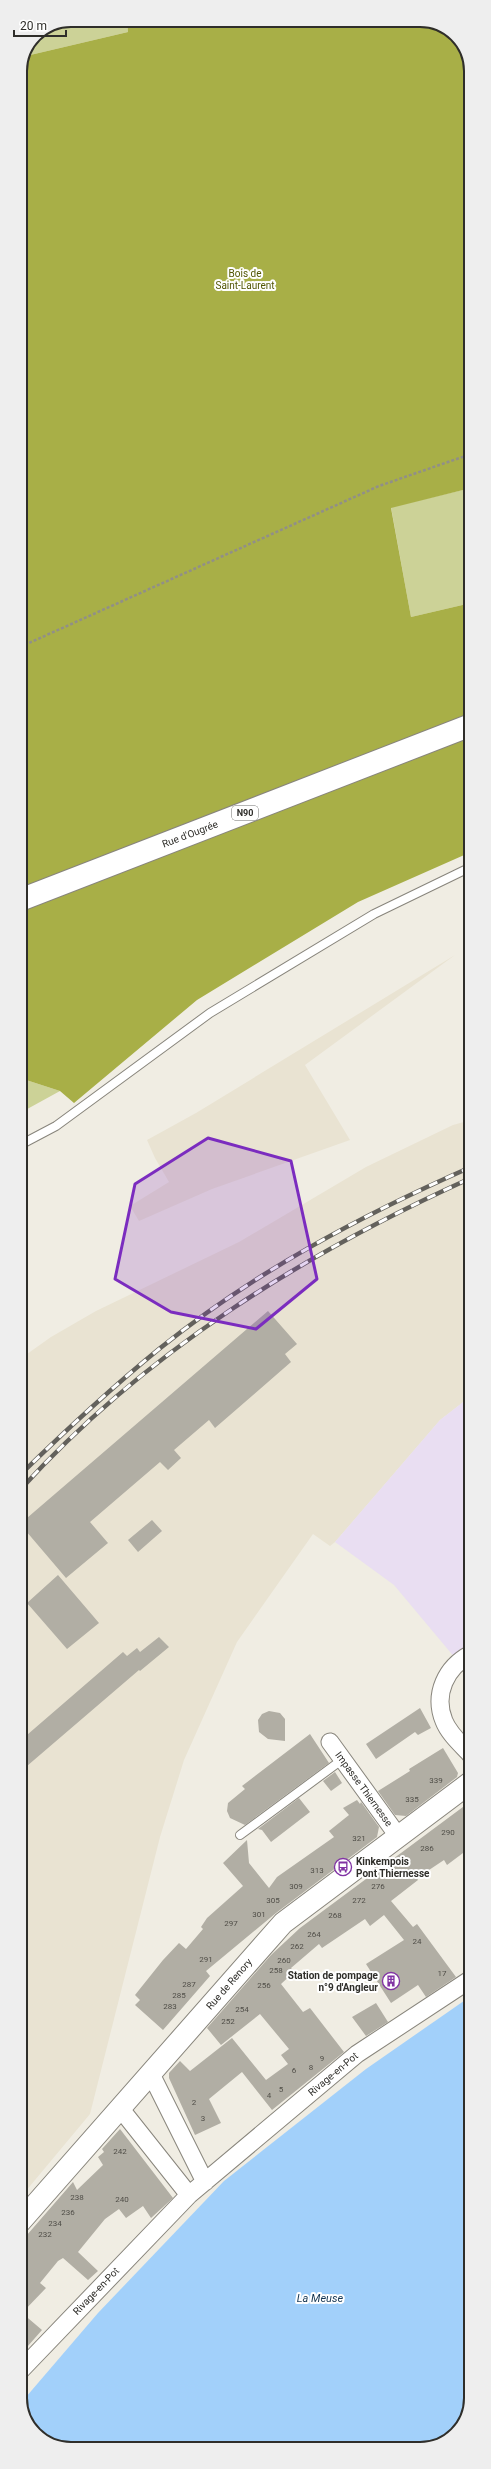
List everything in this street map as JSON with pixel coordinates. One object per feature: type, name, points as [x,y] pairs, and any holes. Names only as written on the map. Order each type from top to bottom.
[{"type":"main road","name":"Rue d'Ougrée","points":[[27,897],[464,728]]},
{"type":"street","points":[[464,1659],[450,1669],[440,1694],[440,1707],[444,1723],[464,1747]]},
{"type":"street","name":"Impasse Thiernesse","points":[[330,1742],[398,1836]]},
{"type":"street","name":"Rue de Renory","points":[[27,2214],[283,1923],[464,1787]]},
{"type":"street","name":"Rivage-en-Pot","points":[[27,2364],[189,2195],[357,2054],[464,1984]]},
{"type":"street","points":[[151,2074],[205,2182]]},
{"type":"street","points":[[120,2108],[189,2195]]},
{"type":"lane","points":[[27,1141],[56,1126],[210,1013],[374,914],[464,870]]},
{"type":"lane","points":[[240,1835],[343,1759]]},
{"type":"path","points":[[27,644],[379,486],[464,456]]},
{"type":"highlighted area","points":[[208,1138],[291,1161],[317,1279],[256,1329],[171,1312],[115,1279],[135,1184]]},
{"type":"shaded area","points":[[455,955],[305,1065],[350,1140],[212,1189],[139,1221],[130,1206],[169,1182],[155,1158],[147,1140],[196,1113]]},
{"type":"shaded area","points":[[464,1122],[464,1401],[440,1420],[335,1542],[330,1546],[313,1534],[237,1642],[184,1760],[160,1837],[90,2114],[27,2190],[27,1354],[51,1337],[96,1311],[239,1242],[366,1167],[453,1125]]},
{"type":"shaded area","points":[[464,1401],[464,1669],[394,1585],[335,1542],[440,1420]]},
{"type":"green space","points":[[128,27],[128,32],[30,55],[34,46],[46,34],[62,28]]},
{"type":"green space","name":"Bois de Saint-Laurent","points":[[128,27],[423,27],[437,30],[449,38],[455,44],[462,57],[464,65],[464,490],[391,508],[411,617],[464,605],[464,855],[358,902],[197,1000],[74,1103],[60,1091],[27,1080],[27,71],[30,55],[128,32]]},
{"type":"green space","points":[[464,490],[464,605],[411,617],[391,507]]},
{"type":"green space","points":[[27,1080],[60,1091],[27,1109]]},
{"type":"water","name":"La Meuse","points":[[464,2001],[464,2404],[462,2412],[453,2427],[442,2436],[426,2442],[68,2442],[54,2439],[42,2431],[36,2425],[28,2410],[27,2396],[98,2313],[224,2181],[366,2069]]},
{"type":"building","points":[[268,1311],[297,1344],[285,1354],[291,1362],[215,1428],[209,1420],[174,1450],[181,1458],[168,1470],[160,1462],[90,1522],[108,1543],[66,1578],[27,1532],[27,1518]]},
{"type":"building","points":[[152,1520],[162,1531],[138,1552],[128,1540]]},
{"type":"building","points":[[58,1575],[99,1623],[67,1649],[27,1603]]},
{"type":"building","points":[[159,1637],[169,1647],[140,1671],[139,1670],[27,1766],[27,1735],[123,1652],[127,1656],[137,1648],[140,1652]]},
{"type":"building","points":[[420,1708],[431,1728],[418,1735],[415,1732],[376,1759],[366,1744]]},
{"type":"building","points":[[269,1711],[280,1713],[285,1719],[285,1741],[268,1739],[259,1732],[258,1720],[262,1714]]},
{"type":"building","points":[[310,1734],[329,1763],[245,1825],[230,1818],[227,1811],[228,1803],[245,1789],[242,1786]]},
{"type":"building","points":[[443,1748],[458,1773],[457,1777],[406,1816],[395,1815],[378,1791],[410,1771],[409,1769]]},
{"type":"building","points":[[335,1772],[342,1783],[331,1791],[323,1781]]},
{"type":"building","points":[[299,1798],[310,1812],[271,1842],[262,1830],[258,1829]]},
{"type":"building","points":[[357,1800],[360,1804],[361,1802],[379,1827],[377,1837],[276,1913],[206,1971],[210,1976],[163,2030],[135,2005],[140,2000],[135,1995],[163,1960],[179,1943],[186,1949],[203,1929],[201,1927],[207,1918],[243,1886],[223,1863],[247,1840],[249,1863],[269,1888],[277,1877],[334,1837],[329,1831],[349,1815],[343,1808]]},
{"type":"building","points":[[464,1806],[464,1852],[447,1865],[444,1860],[417,1878],[418,1880],[391,1901],[413,1927],[417,1924],[456,1977],[426,1997],[418,1985],[391,2003],[366,1964],[404,1940],[384,1915],[370,1926],[365,1919],[322,1948],[319,1944],[291,1968],[294,1972],[281,1984],[303,2012],[310,2008],[344,2052],[272,2110],[242,2072],[209,2099],[221,2123],[195,2135],[169,2078],[169,2073],[180,2061],[190,2071],[232,2038],[266,2080],[288,2064],[281,2055],[289,2049],[260,2014],[221,2045],[207,2028],[271,1955],[300,1928]]},
{"type":"building","points":[[376,2003],[388,2022],[366,2036],[352,2017]]},
{"type":"building","points":[[120,2129],[173,2198],[151,2218],[143,2206],[126,2218],[119,2209],[105,2219],[78,2252],[98,2271],[88,2280],[63,2258],[58,2261],[40,2283],[46,2288],[27,2308],[27,2235],[73,2182],[77,2190],[103,2165],[98,2157],[104,2152],[102,2149]]},
{"type":"building","points":[[27,2317],[42,2330],[27,2347]]},
{"type":"railway","points":[[27,1468],[123,1379],[195,1321],[232,1295],[270,1271],[348,1226],[464,1170]]},
{"type":"railway","points":[[27,1483],[68,1440],[120,1394],[173,1351],[229,1311],[287,1274],[347,1239],[464,1181]]},
{"type":"place","name":"Kinkempois Pont Thiernesse","points":[[343,1867]]},
{"type":"place","name":"Station de pompage n°9 d'Angleur","points":[[391,1981]]}]
